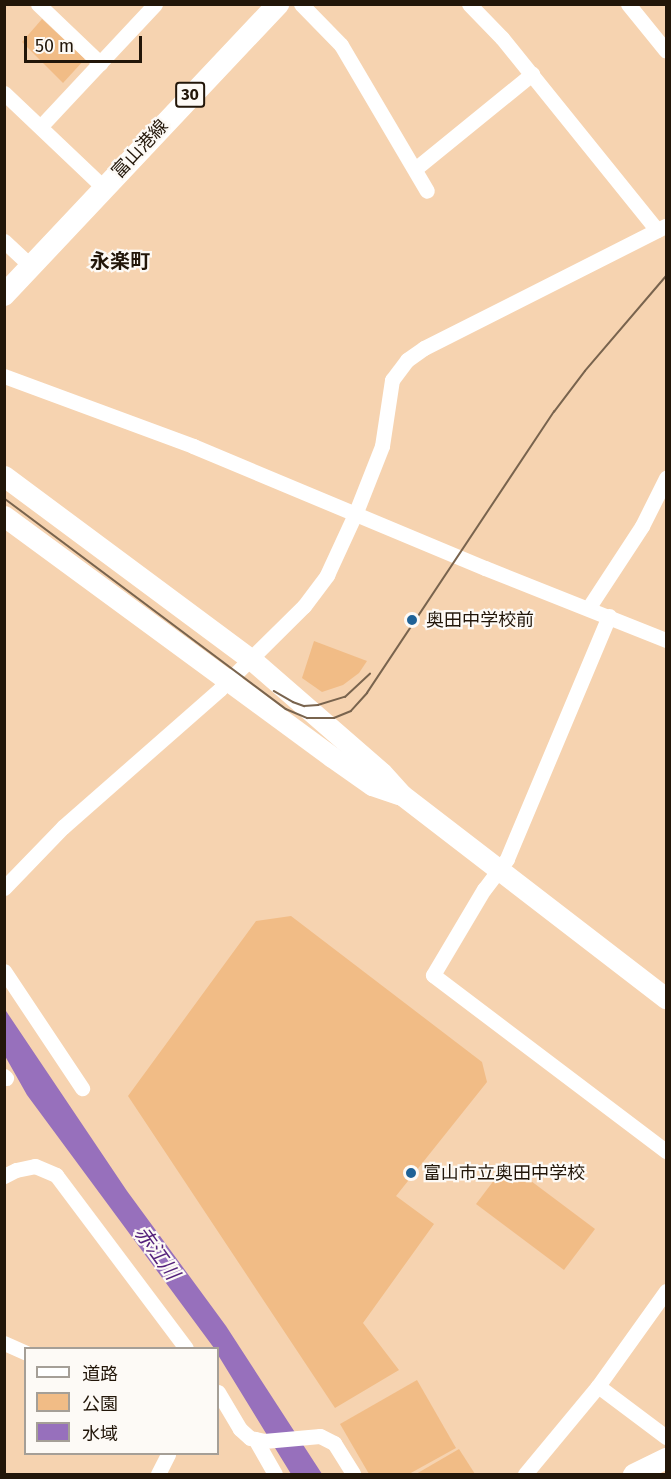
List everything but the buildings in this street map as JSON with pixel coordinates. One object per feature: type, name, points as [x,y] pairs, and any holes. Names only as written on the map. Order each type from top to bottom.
[{"type":"main road","name":"富山港線","points":[[4,295],[278,4]]},
{"type":"street","points":[[38,4],[100,63]]},
{"type":"street","points":[[301,4],[341,45],[428,190]]},
{"type":"street","points":[[4,888],[63,827],[252,660],[304,606],[327,575],[356,512],[382,446],[392,380],[407,360],[424,348],[662,228],[532,74],[469,4]]},
{"type":"street","points":[[628,4],[666,51]]},
{"type":"street","points":[[41,126],[155,5]]},
{"type":"street","points":[[415,169],[532,74]]},
{"type":"street","points":[[4,93],[104,188]]},
{"type":"street","points":[[4,241],[31,266]]},
{"type":"street","points":[[4,376],[193,446],[356,512],[485,568],[589,607],[666,640]]},
{"type":"street","points":[[4,477],[252,660],[382,773],[402,795],[666,998]]},
{"type":"street","points":[[589,607],[642,526],[666,478]]},
{"type":"street","points":[[4,516],[372,785],[402,795]]},
{"type":"street","points":[[609,616],[507,859],[484,889],[434,975],[666,1151]]},
{"type":"street","points":[[4,971],[82,1088]]},
{"type":"street","points":[[4,1176],[16,1170],[35,1166],[56,1175],[185,1347]]},
{"type":"street","points":[[525,1474],[598,1386],[666,1291]]},
{"type":"street","points":[[4,1343],[24,1352]]},
{"type":"street","points":[[598,1386],[666,1437]]},
{"type":"street","points":[[219,1394],[240,1429],[250,1438],[260,1440],[320,1436],[334,1443],[353,1474]]},
{"type":"street","points":[[260,1440],[275,1474]]},
{"type":"street","points":[[158,1474],[168,1455]]},
{"type":"street","points":[[633,1474],[666,1458]]},
{"type":"green space","points":[[42,19],[85,59],[63,83],[22,42]]},
{"type":"green space","points":[[314,641],[367,661],[359,673],[343,685],[322,692],[302,678]]},
{"type":"green space","points":[[291,916],[482,1062],[487,1082],[396,1196],[434,1224],[363,1323],[399,1370],[335,1408],[128,1096],[256,921]]},
{"type":"green space","points":[[507,1163],[595,1229],[564,1270],[476,1204]]},
{"type":"green space","points":[[417,1380],[456,1448],[409,1474],[369,1474],[340,1424]]},
{"type":"green space","points":[[459,1449],[475,1474],[416,1474]]},
{"type":"water","name":"赤江川","points":[[4,1008],[127,1191],[226,1326],[322,1474],[291,1474],[219,1357],[219,1347],[213,1347],[27,1095],[5,1056]]},
{"type":"tram line","points":[[4,498],[286,709],[307,718],[334,718],[351,711],[367,693],[554,412],[585,371],[666,276]]},
{"type":"tram line","points":[[274,691],[304,706],[318,705],[345,697],[370,674]]},
{"type":"place","name":"奥田中学校前","points":[[412,620]]},
{"type":"place","name":"富山市立奥田中学校","points":[[411,1173]]},
{"type":"district","name":"永楽町","points":[[120,261]]}]
